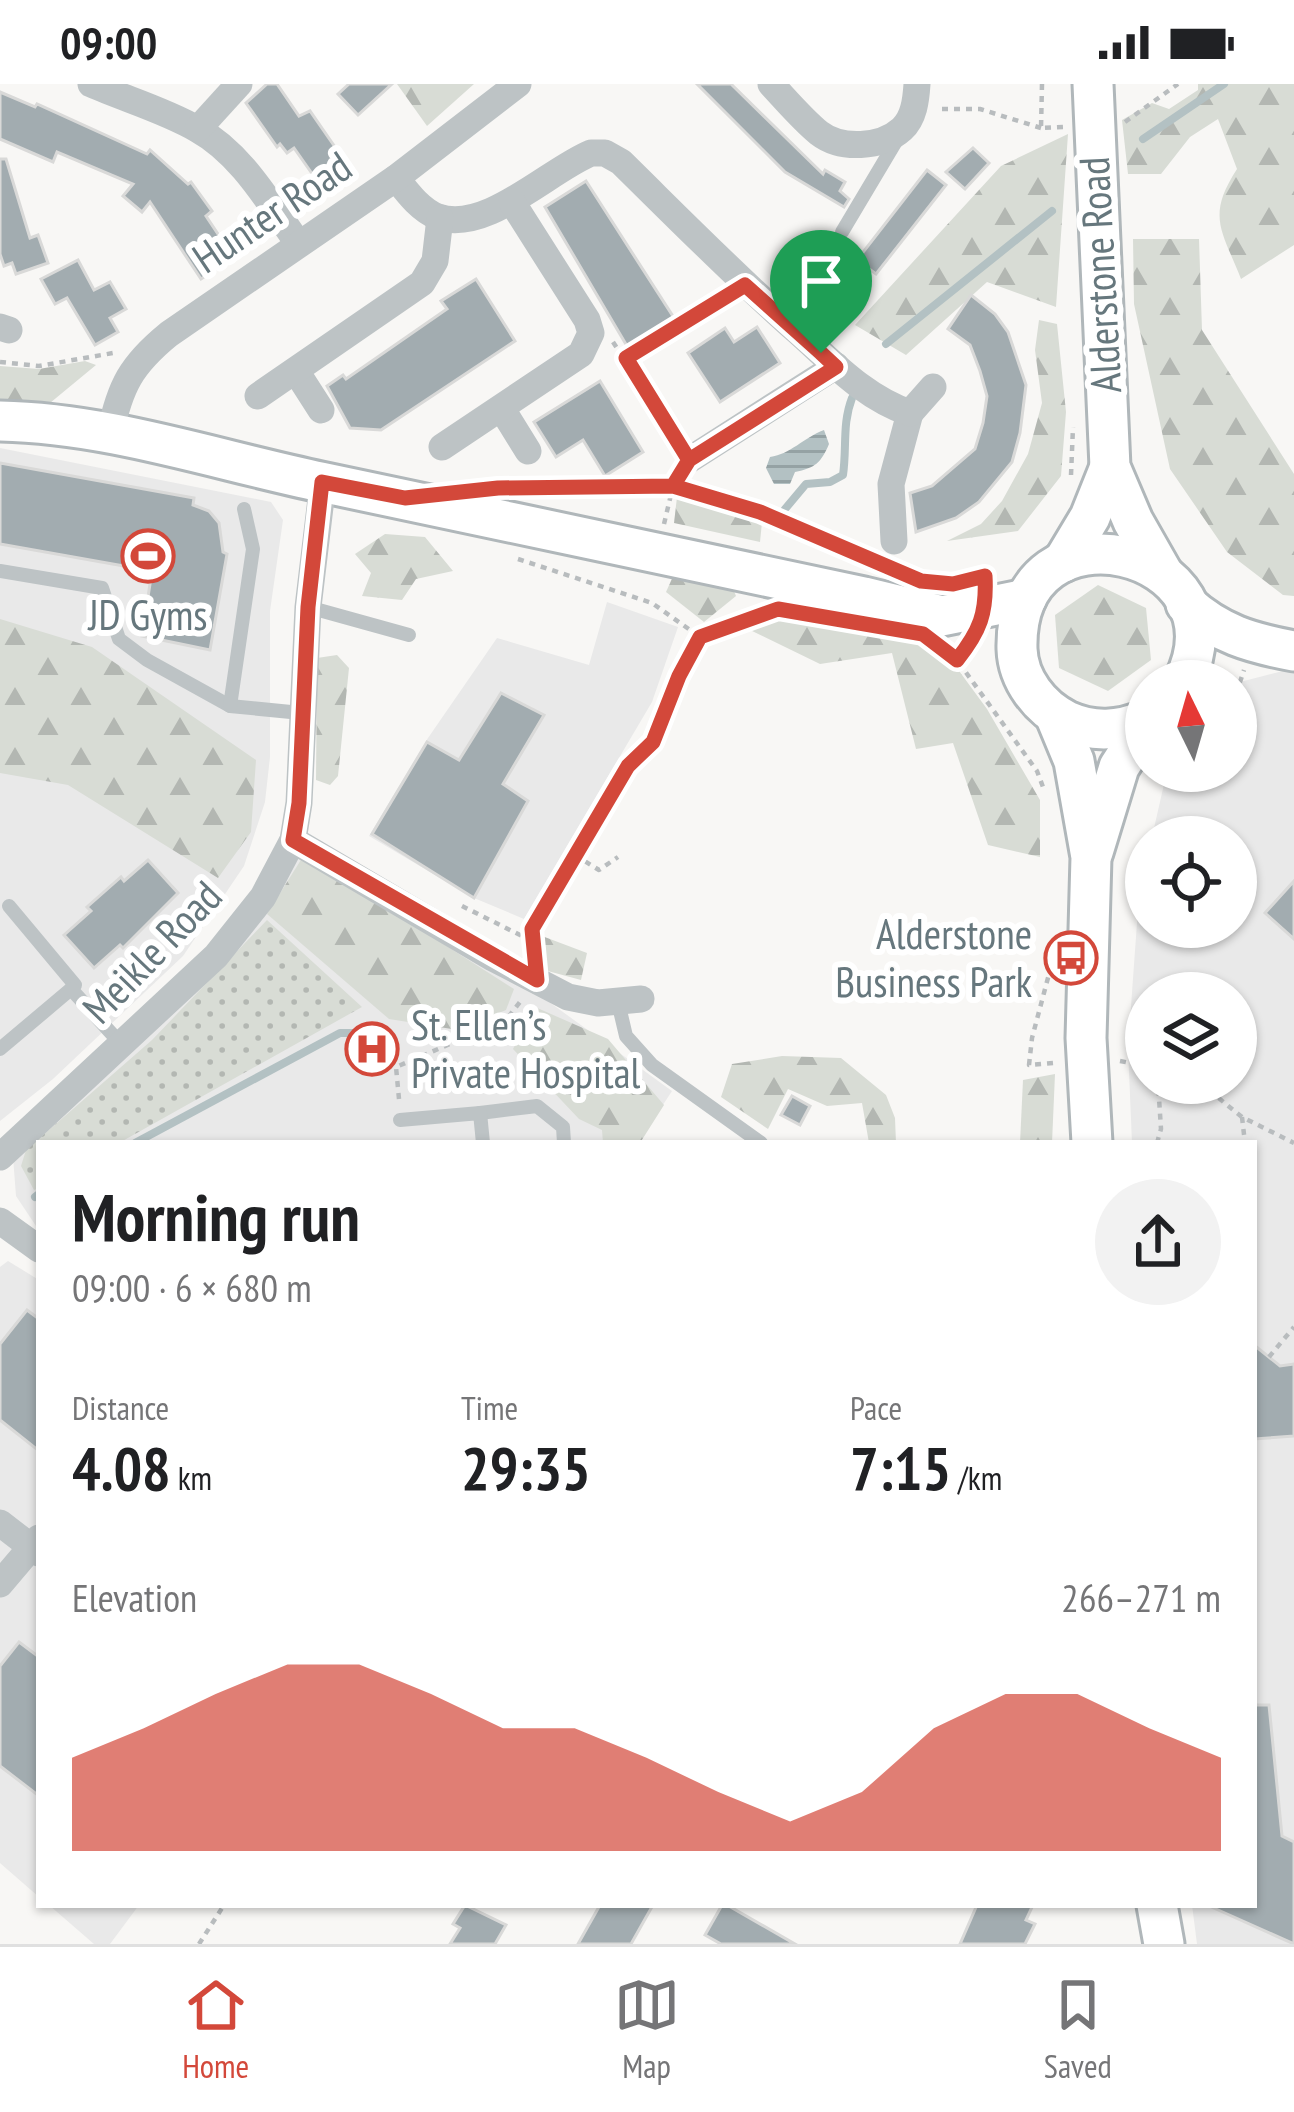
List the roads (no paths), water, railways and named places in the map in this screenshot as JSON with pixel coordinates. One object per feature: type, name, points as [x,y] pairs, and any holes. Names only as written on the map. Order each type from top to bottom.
[{"type":"street","points":[[91,84],[198,129],[249,173],[298,243]]},
{"type":"street","points":[[198,129],[239,84]]},
{"type":"street","name":"Hunter Road","points":[[110,434],[118,394],[140,358],[396,178],[518,84]]},
{"type":"street","points":[[771,84],[822,136],[854,146],[883,140],[912,105]]},
{"type":"street","name":"Alderstone Road","points":[[1093,84],[1110,467],[1133,521],[1186,604]]},
{"type":"street","points":[[396,178],[440,218],[471,216],[512,202],[576,159],[605,153],[836,367],[885,404],[910,413]]},
{"type":"street","points":[[442,447],[580,354],[590,333],[581,308],[512,202]]},
{"type":"street","points":[[258,396],[422,283],[435,261],[440,218]]},
{"type":"street","points":[[689,460],[836,367]]},
{"type":"street","points":[[296,370],[321,410]]},
{"type":"street","points":[[890,554],[891,484],[910,413],[933,388]]},
{"type":"street","points":[[502,410],[529,451]]},
{"type":"street","points":[[0,421],[46,422],[110,434],[942,616],[1017,658]]},
{"type":"street","name":"Alderstone Road","points":[[1026,599],[1041,578],[1063,562],[1090,517],[1110,467]]},
{"type":"street","name":"Meikle Road","points":[[0,1157],[216,956],[263,897],[293,840],[299,803],[308,607],[322,482]]},
{"type":"street","points":[[1063,562],[1087,553],[1114,552],[1139,558],[1162,572]]},
{"type":"street","points":[[942,616],[1026,599]]},
{"type":"street","points":[[1026,599],[1016,628],[1017,658],[1024,680],[1055,715],[1074,761],[1091,857],[1085,1038],[1092,1140]]},
{"type":"street","points":[[1186,604],[1209,624],[1243,641],[1294,654]]},
{"type":"street","points":[[1186,604],[1193,626],[1191,660]]},
{"type":"street","points":[[1257,670],[1294,654]]},
{"type":"street","points":[[1055,715],[1078,726],[1125,728]]},
{"type":"street","points":[[1091,857],[1125,757]]},
{"type":"street","points":[[293,840],[568,997],[598,1003],[630,1000]]},
{"type":"street","points":[[0,1221],[36,1247]]},
{"type":"street","points":[[0,1523],[36,1545]]},
{"type":"street","points":[[0,1584],[36,1547]]},
{"type":"lane","points":[[842,232],[912,105]]},
{"type":"lane","points":[[230,706],[254,549],[244,509]]},
{"type":"lane","points":[[0,571],[102,588],[119,639],[147,660],[230,706],[301,713]]},
{"type":"lane","points":[[308,607],[410,634]]},
{"type":"lane","points":[[0,1048],[75,985],[9,906]]},
{"type":"lane","points":[[71,989],[122,1046]]},
{"type":"lane","points":[[630,1000],[626,1036],[652,1065],[756,1140]]},
{"type":"lane","points":[[400,1120],[537,1106],[563,1127],[565,1140]]},
{"type":"lane","points":[[480,1113],[483,1140]]},
{"type":"waterway","points":[[1143,139],[1224,84]]},
{"type":"waterway","points":[[886,344],[1052,211]]},
{"type":"waterway","points":[[785,509],[806,484],[830,482],[843,475],[852,398]]},
{"type":"waterway","points":[[141,1140],[340,1033],[363,1033]]},
{"type":"place","name":"JD Gyms","points":[[148,556]]},
{"type":"place","name":"Alderstone Business Park","points":[[1071,958]]},
{"type":"place","name":"St. Ellen’s Private Hospital","points":[[372,1049]]}]
